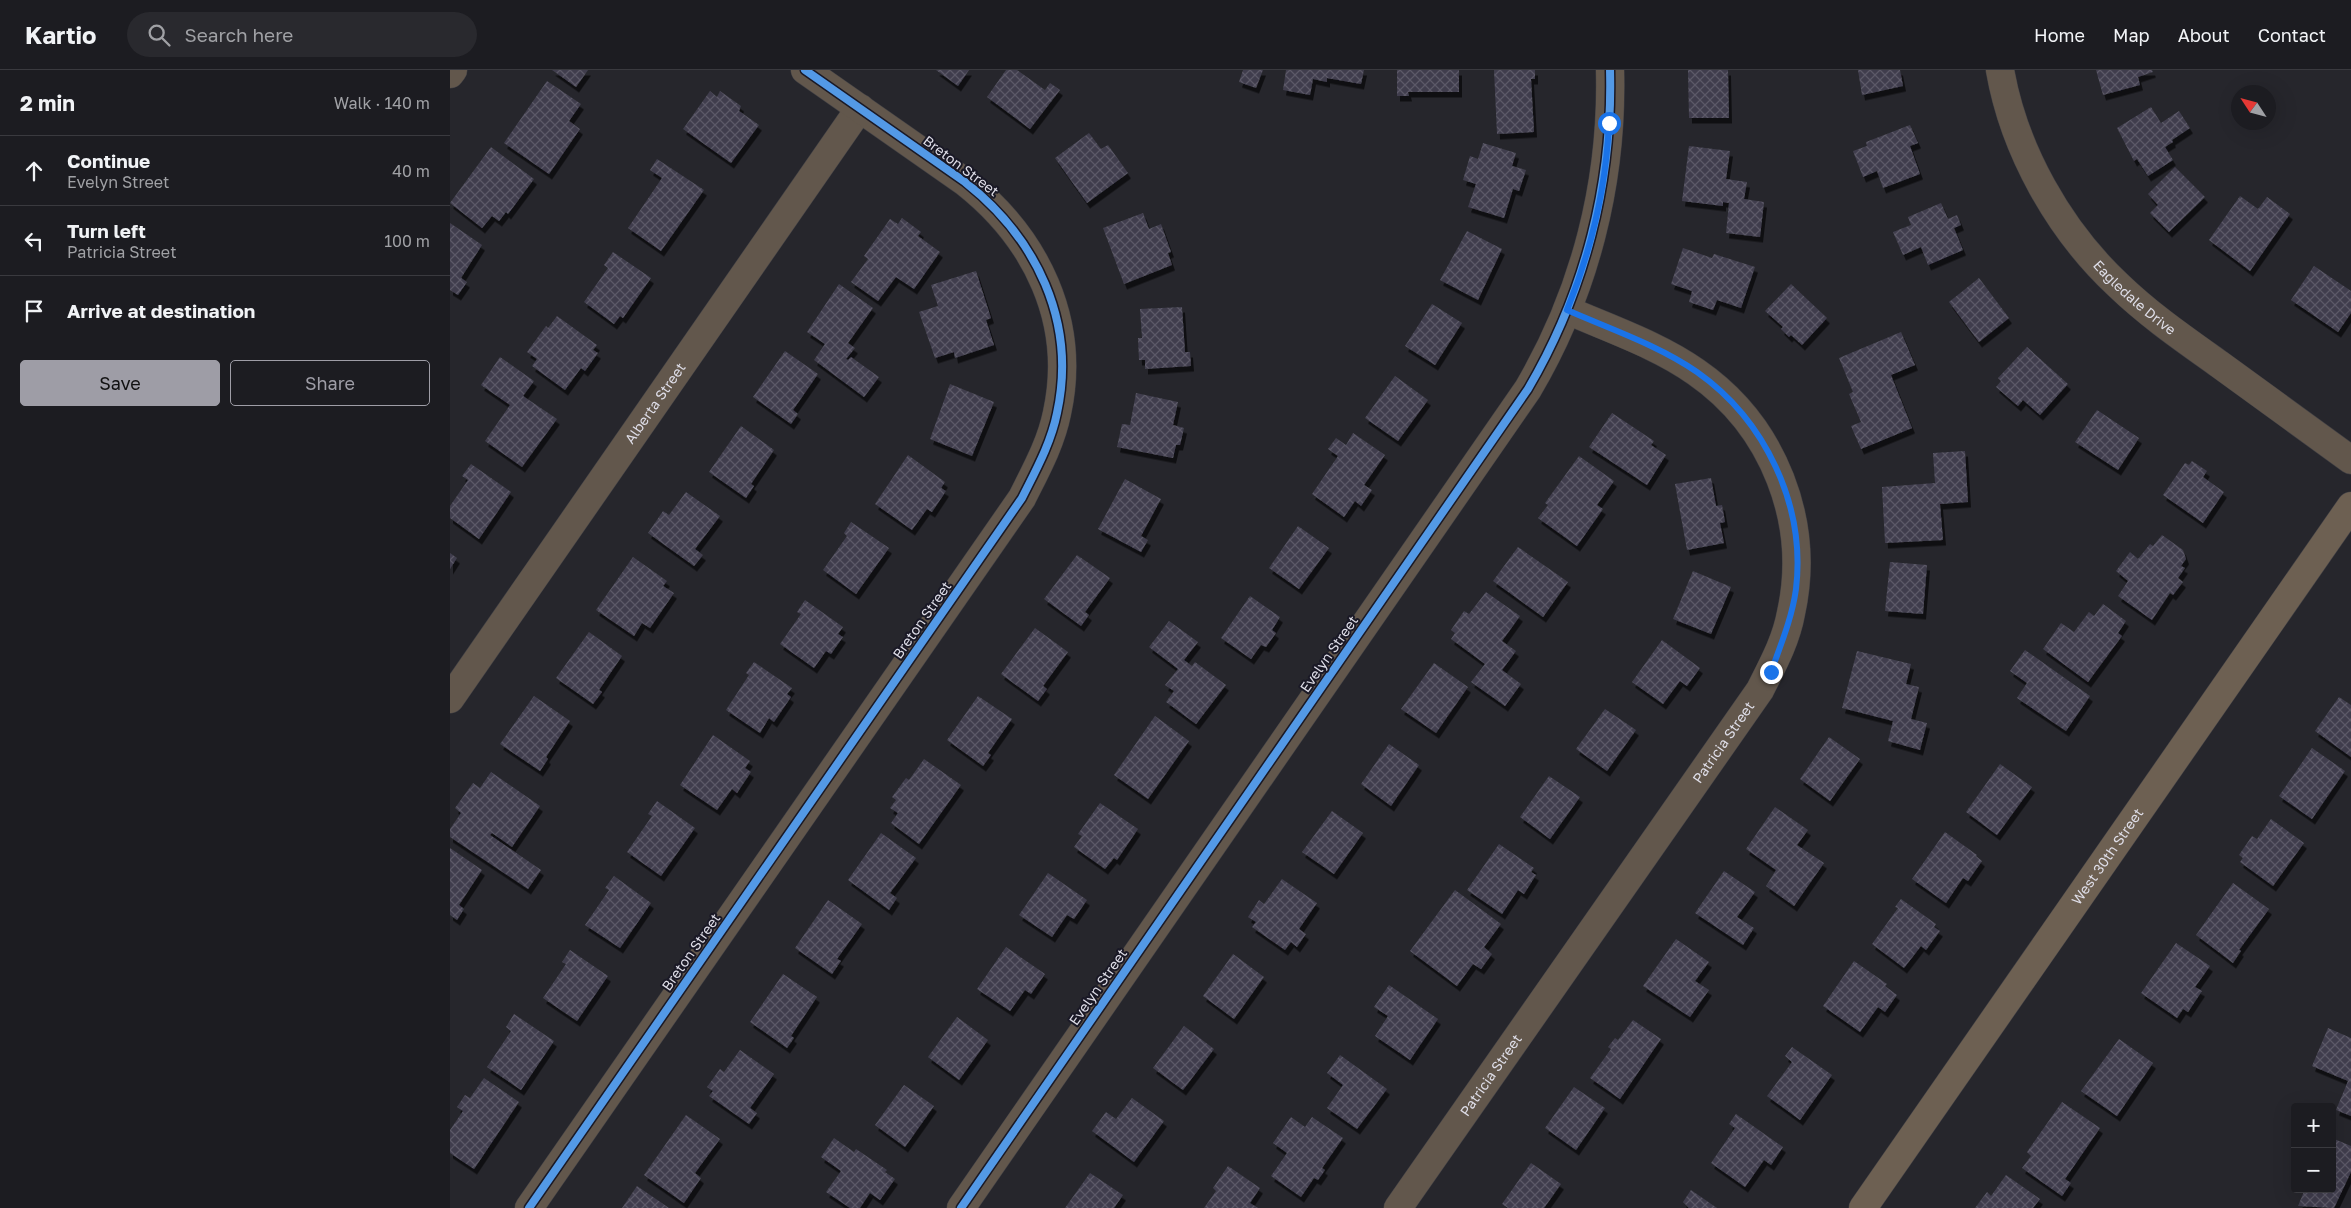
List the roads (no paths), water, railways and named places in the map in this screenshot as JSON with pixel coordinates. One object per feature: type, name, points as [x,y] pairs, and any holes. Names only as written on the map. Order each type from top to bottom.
[{"type":"main road","name":"West 30th Street","points":[[1864,1208],[2351,506]]},
{"type":"street","points":[[450,74],[453,70]]},
{"type":"street","name":"Breton Street","points":[[528,1208],[1022,498],[1043,457],[1057,414],[1062,385],[1057,324],[1040,269],[1017,232],[987,199],[965,182],[805,70]]},
{"type":"street","name":"Evelyn Street","points":[[961,1208],[1528,389],[1567,310],[1584,264],[1608,154],[1610,70]]},
{"type":"street","name":"Eagledale Drive","points":[[2000,70],[2018,130],[2039,180],[2058,212],[2095,261],[2118,285],[2164,324],[2351,460]]},
{"type":"street","name":"Alberta Street","points":[[450,699],[860,108]]},
{"type":"street","name":"Patricia Street","points":[[1398,1208],[1760,690],[1771,672],[1792,611],[1797,565],[1794,522],[1778,470],[1750,424],[1720,390],[1684,364],[1567,310]]}]
